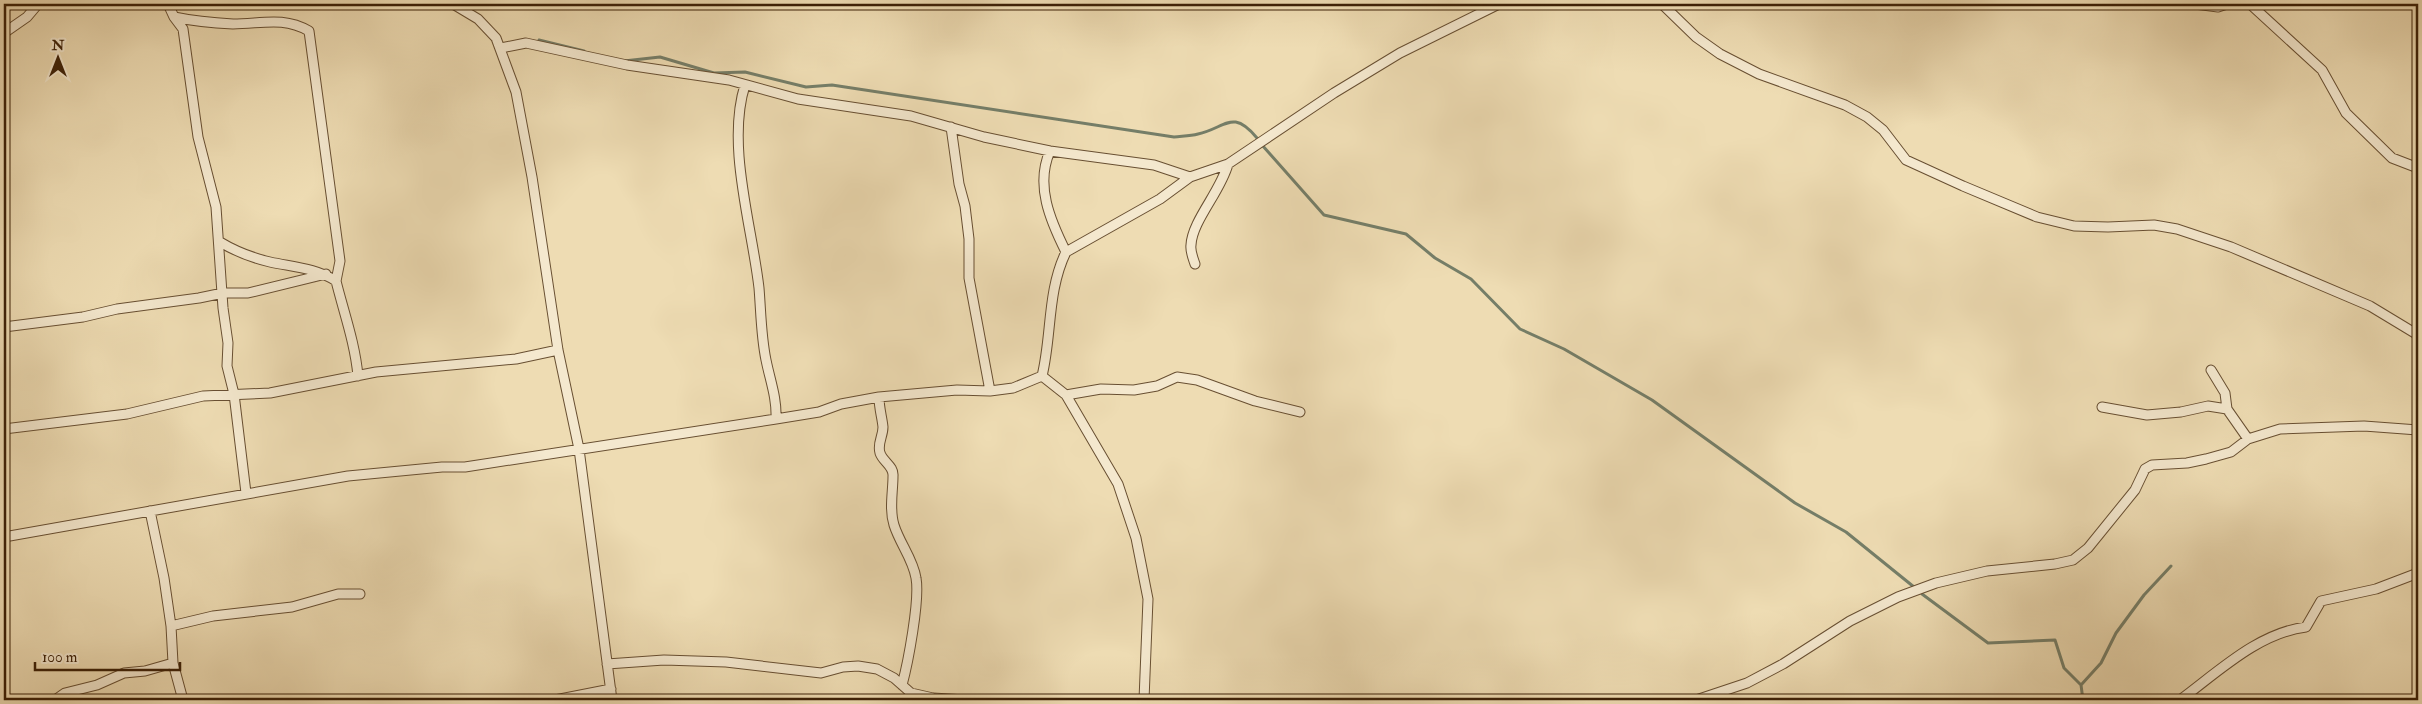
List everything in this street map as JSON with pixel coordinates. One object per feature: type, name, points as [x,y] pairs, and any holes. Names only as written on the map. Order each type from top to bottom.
[{"type":"street","points":[[4,33],[27,17],[38,4]]},
{"type":"street","points":[[168,4],[174,17],[183,29],[198,136],[216,207],[228,343],[227,366],[234,394],[246,493]]},
{"type":"street","points":[[453,4],[478,19],[496,38],[516,92],[558,350],[579,449],[612,700]]},
{"type":"street","points":[[1042,376],[1046,358],[1054,286],[1058,268],[1066,252],[1160,199],[1190,177],[1228,164],[1334,93],[1400,53],[1499,4]]},
{"type":"street","points":[[1662,4],[1696,37],[1720,54],[1759,74],[1845,105],[1867,117],[1883,130],[1906,160],[1963,186],[2037,217],[2074,226],[2108,228],[2154,225],[2177,229],[2231,247],[2370,306],[2418,335]]},
{"type":"street","points":[[2195,4],[2218,7],[2227,4]]},
{"type":"street","points":[[2250,4],[2322,70],[2346,113],[2392,158],[2418,168]]},
{"type":"street","points":[[174,17],[231,24],[272,21],[294,23],[309,31],[340,261],[336,281],[346,325],[353,338],[358,376]]},
{"type":"street","points":[[501,48],[526,43],[627,65],[729,80],[798,99],[911,116],[984,138],[1050,151],[1154,165],[1190,177]]},
{"type":"street","points":[[746,85],[740,100],[739,159],[759,289],[766,360],[776,403],[776,419]]},
{"type":"street","points":[[951,127],[969,239],[969,278],[990,391]]},
{"type":"street","points":[[1050,151],[1044,164],[1042,176],[1045,198],[1052,224],[1066,252]]},
{"type":"street","points":[[1195,264],[1190,246],[1193,233],[1224,180],[1228,164]]},
{"type":"street","points":[[220,242],[235,250],[268,262],[326,274],[336,281]]},
{"type":"street","points":[[4,327],[83,317],[117,309],[223,293],[248,293],[326,274]]},
{"type":"street","points":[[4,429],[127,414],[195,398],[270,393],[376,372],[516,359],[558,350]]},
{"type":"street","points":[[2211,370],[2224,393],[2227,409],[2248,439]]},
{"type":"street","points":[[4,538],[348,476],[442,467],[465,467],[819,412],[841,404],[879,397],[958,390],[990,391],[1013,388],[1042,376]]},
{"type":"street","points":[[1042,376],[1066,395],[1118,484],[1136,538],[1148,600],[1144,700]]},
{"type":"street","points":[[1066,395],[1101,389],[1134,390],[1157,386],[1177,377],[1196,380],[1255,401],[1300,412]]},
{"type":"street","points":[[879,397],[879,413],[883,428],[878,445],[881,455],[892,468],[894,475],[891,486],[894,525],[906,549],[916,579],[907,666],[902,685]]},
{"type":"street","points":[[2102,407],[2147,415],[2181,412],[2208,406],[2227,409]]},
{"type":"street","points":[[1696,700],[1747,683],[1783,664],[1850,621],[1898,597],[1936,583],[1987,571],[2055,564],[2073,560],[2088,548],[2135,490],[2145,469],[2152,465],[2206,459],[2231,452],[2248,439],[2280,429],[2321,426],[2418,430]]},
{"type":"street","points":[[150,511],[163,571],[171,626],[173,663],[183,700]]},
{"type":"street","points":[[2180,700],[2254,646],[2285,632],[2306,627],[2321,601],[2376,589],[2418,573]]},
{"type":"street","points":[[171,626],[213,616],[292,606],[338,594],[360,594]]},
{"type":"street","points":[[608,664],[664,660],[711,661],[758,664],[821,673],[843,667],[858,666],[877,669],[911,693],[933,698],[965,700]]},
{"type":"street","points":[[55,700],[65,693],[97,685],[124,673],[145,671],[173,663]]},
{"type":"street","points":[[555,700],[611,689]]},
{"type":"waterway","points":[[539,40],[584,51]]},
{"type":"waterway","points":[[624,61],[660,57],[714,73],[745,72],[806,87],[832,85],[1174,137],[1198,134],[1235,122],[1248,129],[1257,138]]},
{"type":"waterway","points":[[1262,145],[1324,215],[1406,234],[1435,258],[1471,279],[1520,329],[1564,349],[1652,400],[1795,503],[1846,532],[1914,587]]},
{"type":"waterway","points":[[2081,685],[2101,663],[2116,633],[2144,595],[2171,566]]},
{"type":"waterway","points":[[1922,594],[1988,643],[2055,640],[2064,668],[2081,685],[2083,700]]}]
